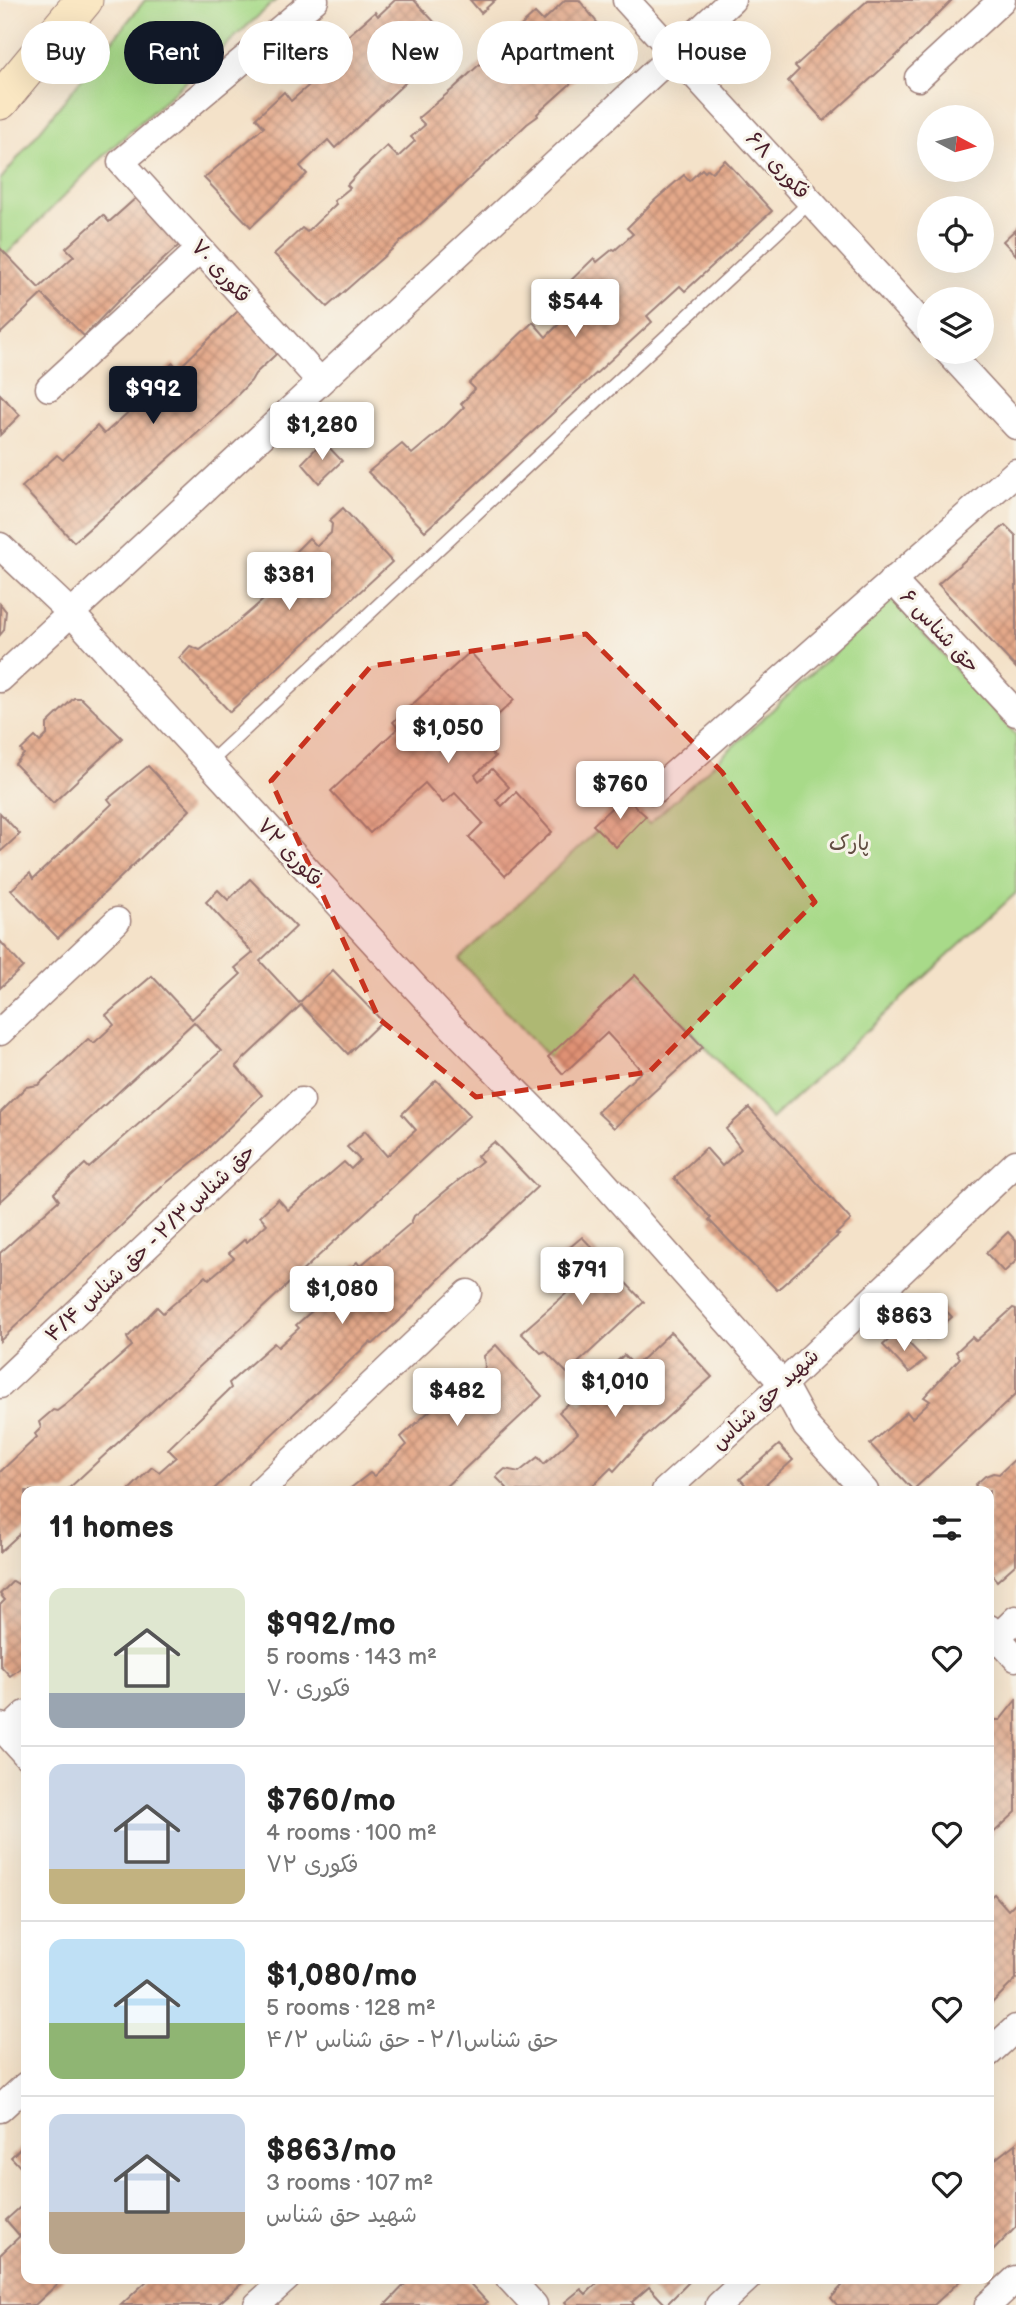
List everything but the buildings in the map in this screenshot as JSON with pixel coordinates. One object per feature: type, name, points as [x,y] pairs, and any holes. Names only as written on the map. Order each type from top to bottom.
[{"type":"main road","points":[[0,102],[84,0]]},
{"type":"street","name":"فکوری ۷۰","points":[[315,0],[121,162],[320,380]]},
{"type":"street","name":"فکوری ۶۸","points":[[626,0],[652,28]]},
{"type":"street","points":[[709,21],[732,0]]},
{"type":"street","points":[[918,78],[1002,0]]},
{"type":"street","points":[[0,679],[652,74]]},
{"type":"street","name":"فکوری ۶۸","points":[[703,84],[917,318]]},
{"type":"street","points":[[49,388],[200,249]]},
{"type":"street","points":[[959,364],[1016,426]]},
{"type":"street","points":[[655,790],[1016,472]]},
{"type":"street","name":"فکوری ۷۲","points":[[0,546],[70,612],[451,1026],[581,1157],[783,1384],[806,1426],[860,1486]]},
{"type":"street","name":"حق شناس ۶","points":[[892,580],[1016,713]]},
{"type":"street","points":[[0,1032],[117,921]]},
{"type":"street","name":"حق شناس۲/۳ - حق شناس ۴/۴","points":[[0,1385],[301,1101]]},
{"type":"street","name":"شهید حق شناس","points":[[671,1486],[783,1384],[1016,1163]]},
{"type":"street","points":[[265,1486],[468,1293]]},
{"type":"street","points":[[994,1635],[1016,1619]]},
{"type":"street","points":[[994,1640],[1016,1658]]},
{"type":"street","points":[[21,1717],[3,1729],[21,1749]]},
{"type":"street","points":[[994,2048],[1016,2028]]},
{"type":"street","points":[[0,2109],[21,2090]]},
{"type":"street","points":[[988,2305],[1016,2279]]},
{"type":"street","points":[[257,2305],[280,2284]]},
{"type":"street","points":[[515,2284],[534,2305]]},
{"type":"street","points":[[719,2305],[742,2284]]},
{"type":"lane","points":[[208,764],[811,201]]},
{"type":"highlighted area","points":[[586,634],[722,772],[815,902],[649,1072],[476,1097],[379,1019],[271,781],[371,666]]},
{"type":"green space","points":[[145,0],[276,0],[253,21],[238,21],[238,34],[224,47],[224,21],[128,21]]},
{"type":"green space","points":[[124,26],[124,84],[183,84],[101,158],[0,261],[0,180],[77,84],[110,84],[110,43]]},
{"type":"green space","name":"پارک","points":[[892,599],[1016,735],[1016,893],[771,1119],[639,974],[549,1058],[459,959],[628,802],[649,824]]}]
